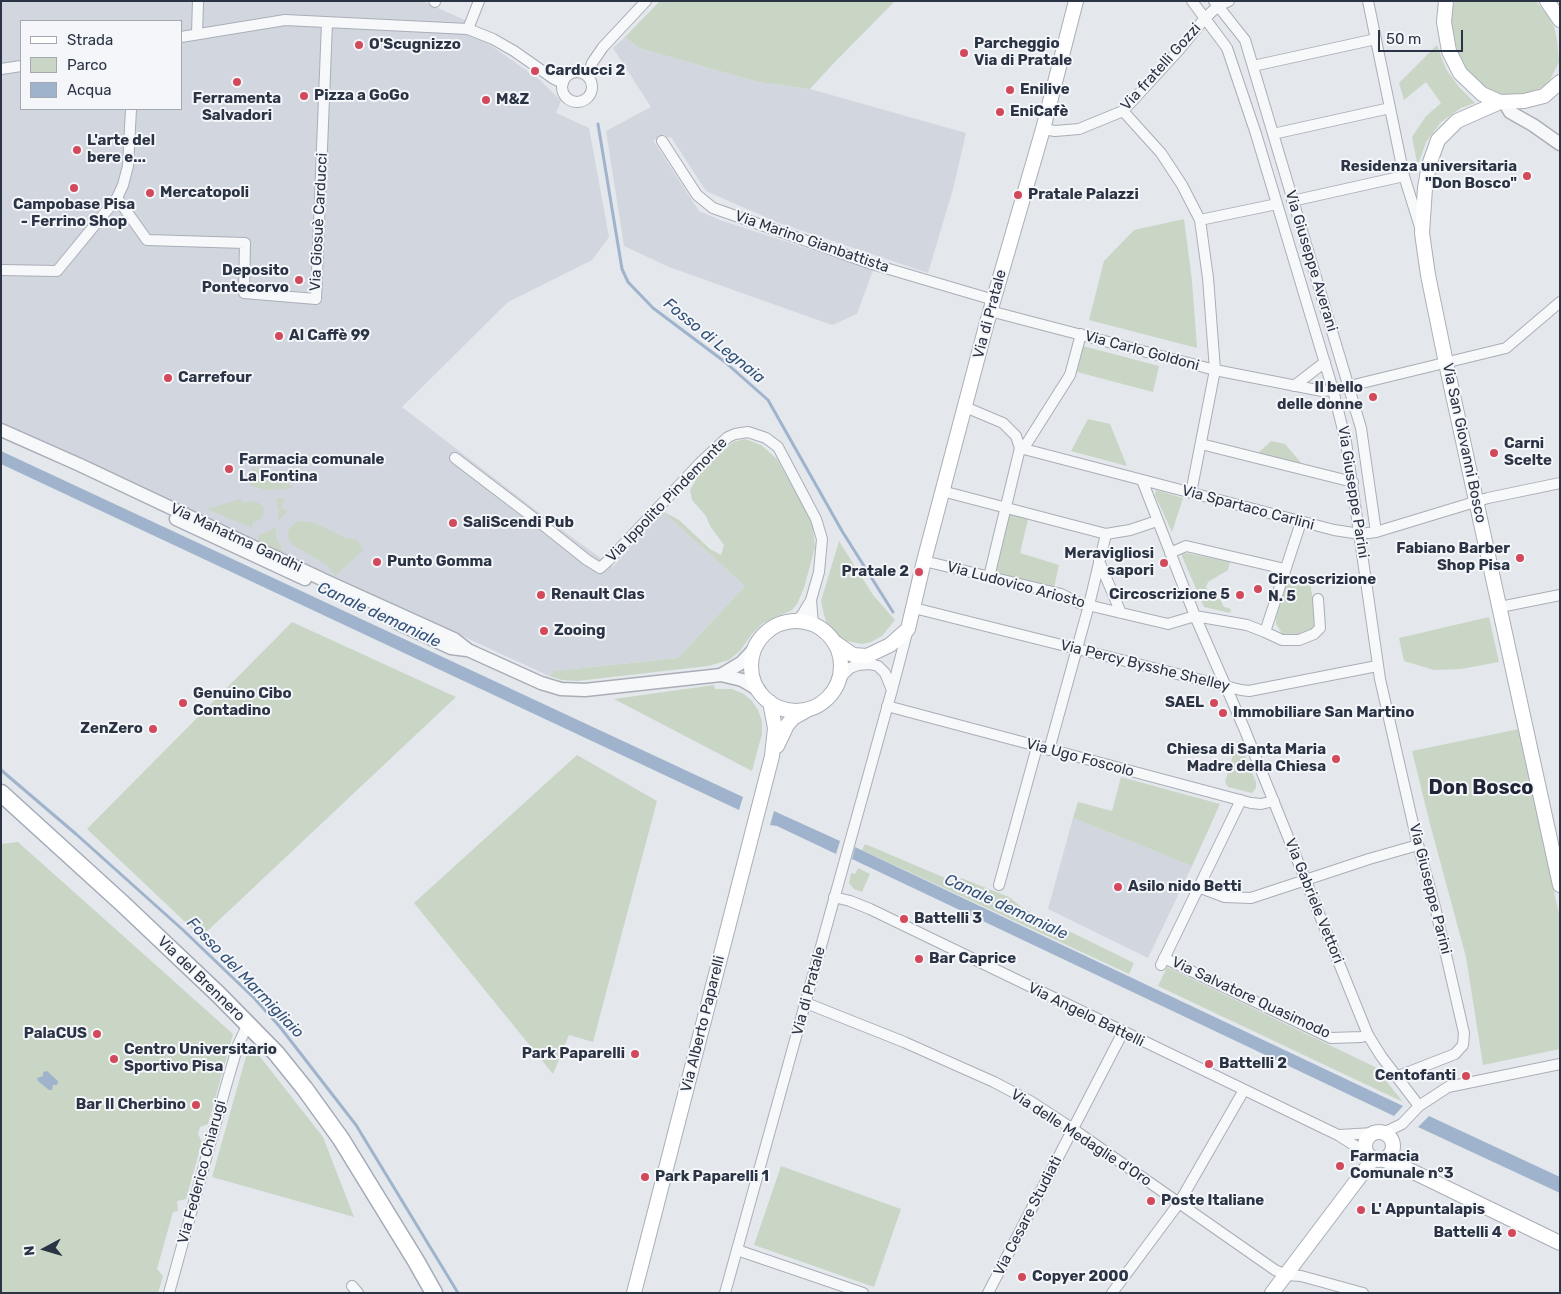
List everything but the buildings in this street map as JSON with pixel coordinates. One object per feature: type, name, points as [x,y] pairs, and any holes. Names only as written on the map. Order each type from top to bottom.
[{"type":"main road","name":"Via di Pratale","points":[[908,629],[942,491],[1076,1]]},
{"type":"main road","points":[[1434,1],[1444,22]]},
{"type":"main road","points":[[1446,1],[1444,22],[1449,51],[1460,73],[1482,94],[1502,102]]},
{"type":"main road","points":[[1547,1],[1560,20]]},
{"type":"main road","points":[[1422,233],[1427,176],[1431,157],[1438,140],[1457,121],[1502,102],[1524,101],[1540,97],[1550,92],[1560,82]]},
{"type":"main road","name":"Via San Giovanni Bosco","points":[[1422,233],[1428,275],[1446,363],[1560,885]]},
{"type":"main road","points":[[833,641],[838,651],[840,662],[838,680],[828,697],[815,706],[803,710],[790,710],[778,707],[758,690],[751,668],[755,648],[770,629],[783,623],[796,621],[813,624],[853,655],[867,656],[890,645],[908,629]]},
{"type":"main road","name":"Via Alberto Paparelli","points":[[634,1293],[772,756],[775,728],[770,702]]},
{"type":"main road","name":"Via Alberto Paparelli","points":[[772,756],[787,724],[798,715],[815,706]]},
{"type":"main road","name":"Via del Brennero","points":[[1,793],[123,904],[276,1053],[305,1089],[340,1139],[434,1293]]},
{"type":"main road","points":[[1272,1293],[1375,1158],[1391,1154],[1393,1146],[1391,1138],[1379,1133],[1370,1135],[1366,1143],[1375,1158]]},
{"type":"main road","name":"Via Angelo Battelli","points":[[1375,1158],[1397,1164],[1560,1243]]},
{"type":"street","points":[[197,34],[198,1]]},
{"type":"street","points":[[468,29],[479,1]]},
{"type":"street","points":[[588,77],[592,63],[603,47],[646,1]]},
{"type":"street","name":"Via Giuseppe Parini","points":[[1192,1],[1227,48],[1277,204],[1333,390],[1346,442],[1353,482],[1378,666],[1418,845],[1435,907],[1464,1033],[1462,1048],[1452,1055],[1396,1077]]},
{"type":"street","name":"Via fratelli Gozzi","points":[[1042,129],[1055,131],[1079,129],[1123,111],[1166,64],[1216,4],[1229,1]]},
{"type":"street","name":"Via San Giovanni Bosco","points":[[1368,1],[1404,176],[1422,233]]},
{"type":"street","name":"Via Giuseppe Averani","points":[[1216,4],[1245,40],[1253,66],[1363,438],[1376,532]]},
{"type":"street","points":[[182,37],[278,21],[468,29],[493,39],[563,83]]},
{"type":"street","name":"Via Giosuè Carducci","points":[[116,198],[147,240],[245,243],[244,294],[316,299],[327,23]]},
{"type":"street","points":[[1253,66],[1376,39]]},
{"type":"street","points":[[1,69],[20,66]]},
{"type":"street","points":[[580,72],[588,77],[592,83],[591,91],[588,97],[581,101],[575,101],[568,98],[564,92],[563,83],[573,73],[580,72]]},
{"type":"street","points":[[1502,102],[1510,112],[1560,144]]},
{"type":"street","points":[[1273,134],[1390,108]]},
{"type":"street","points":[[1,270],[57,271],[116,198],[123,185],[128,166],[130,110]]},
{"type":"street","points":[[1123,111],[1161,153],[1182,185],[1200,220],[1208,278],[1215,370],[1191,493]]},
{"type":"street","name":"Via Marino Gianbattista","points":[[662,140],[697,194],[713,208],[992,306]]},
{"type":"street","points":[[1292,201],[1404,176]]},
{"type":"street","points":[[1200,220],[1277,204]]},
{"type":"street","name":"Via Carlo Goldoni","points":[[992,306],[1081,334],[1215,370],[1316,390],[1333,390],[1506,348],[1560,302]]},
{"type":"street","points":[[1020,448],[1027,443],[1070,375],[1081,334]]},
{"type":"street","points":[[1294,386],[1325,362]]},
{"type":"street","points":[[965,407],[1003,423],[1016,436],[1020,448],[989,577]]},
{"type":"street","name":"Via Mahatma Gandhi","points":[[1,430],[454,639],[468,650],[533,680],[556,688],[595,690],[721,675],[742,680],[758,690]]},
{"type":"street","name":"Via Ippolito Pindemonte","points":[[455,458],[600,568],[700,462],[725,439],[731,435],[744,432],[759,434],[770,440],[778,448],[808,503],[820,531],[822,556],[811,600],[796,621]]},
{"type":"street","name":"Via Mahatma Gandhi","points":[[1,437],[451,648],[468,650]]},
{"type":"street","points":[[1201,444],[1353,482]]},
{"type":"street","name":"Via Spartaco Carlini","points":[[1020,448],[1301,522],[1360,534],[1376,532],[1477,502],[1560,483]]},
{"type":"street","name":"Via Gabriele Vettori","points":[[1142,480],[1195,616],[1274,801],[1368,1035],[1396,1077],[1419,1106]]},
{"type":"street","points":[[942,491],[1106,534],[1130,530],[1157,521]]},
{"type":"street","points":[[1265,632],[1301,522]]},
{"type":"street","points":[[1049,750],[1078,649],[1106,534]]},
{"type":"street","points":[[1170,552],[1186,546],[1285,569]]},
{"type":"street","name":"Via Ludovico Ariosto","points":[[924,561],[1061,594],[1071,601],[1168,624],[1195,616]]},
{"type":"street","points":[[1099,562],[1121,613]]},
{"type":"street","points":[[1500,607],[1560,595]]},
{"type":"street","points":[[1195,616],[1247,625],[1282,640],[1299,640],[1314,634],[1320,628],[1318,599]]},
{"type":"street","name":"Via Ippolito Pindemonte","points":[[811,600],[813,624]]},
{"type":"street","name":"Via Percy Bysshe Shelley","points":[[914,608],[1249,691],[1378,666]]},
{"type":"street","name":"Via di Pratale","points":[[725,1293],[908,629]]},
{"type":"street","name":"Via Mahatma Gandhi","points":[[721,675],[741,663],[755,648]]},
{"type":"street","points":[[838,680],[850,668],[870,664],[878,666],[885,673],[892,690]]},
{"type":"street","name":"Via Ugo Foscolo","points":[[887,706],[1240,800],[1261,804],[1274,801]]},
{"type":"street","points":[[999,885],[1037,746]]},
{"type":"street","name":"Via Salvatore Quasimodo","points":[[1240,800],[1162,962],[1331,1038],[1368,1035]]},
{"type":"street","points":[[1198,887],[1228,898],[1251,898],[1418,845]]},
{"type":"street","name":"Via Angelo Battelli","points":[[834,897],[870,909],[1338,1135],[1375,1158]]},
{"type":"street","name":"Via delle Medaglie d'Oro","points":[[806,1003],[904,1042],[994,1082],[1030,1101],[1275,1270],[1286,1275]]},
{"type":"street","name":"Via Federico Chiarugi","points":[[169,1293],[238,1044],[248,1024]]},
{"type":"street","name":"Via Cesare Studiati","points":[[988,1293],[1123,1032]]},
{"type":"street","points":[[1379,1133],[1402,1124],[1419,1106],[1448,1088],[1560,1064]]},
{"type":"street","points":[[1112,1293],[1179,1203],[1244,1090]]},
{"type":"street","name":"Via Angelo Battelli","points":[[1338,1135],[1379,1133]]},
{"type":"street","points":[[737,1250],[863,1293]]},
{"type":"street","points":[[1286,1275],[1301,1276],[1359,1292]]},
{"type":"shaded area","points":[[1,1],[422,1],[465,20],[473,37],[486,42],[540,80],[561,101],[556,113],[589,128],[609,237],[592,260],[508,302],[402,407],[555,525],[613,567],[662,511],[745,586],[678,658],[555,671],[549,676],[1,423]]},
{"type":"shaded area","points":[[625,37],[639,48],[758,82],[810,89],[966,133],[953,189],[928,273],[779,223],[706,191],[671,137],[653,140],[699,211],[720,220],[873,270],[857,314],[832,325],[669,267],[624,246],[606,131],[651,107],[613,48]]},
{"type":"shaded area","name":"Asilo nido Betti","points":[[1073,818],[1192,866],[1148,958],[1048,909]]},
{"type":"green space","points":[[660,1],[895,1],[810,89],[758,82],[639,48],[625,37]]},
{"type":"green space","points":[[1455,1],[1536,1],[1548,16],[1554,27],[1557,39],[1559,62],[1550,80],[1543,87],[1529,93],[1502,95],[1487,89],[1467,71],[1458,55],[1451,20]]},
{"type":"green space","points":[[1437,45],[1446,69],[1459,87],[1475,103],[1461,108],[1441,122],[1426,142],[1419,162],[1417,162],[1412,137],[1426,116],[1441,103],[1426,82],[1404,100],[1399,83]]},
{"type":"green space","points":[[1184,219],[1192,281],[1197,348],[1089,320],[1104,261],[1134,230]]},
{"type":"green space","points":[[1083,346],[1159,366],[1153,392],[1077,372]]},
{"type":"green space","points":[[1088,419],[1110,424],[1127,466],[1071,451]]},
{"type":"green space","points":[[745,439],[761,445],[777,459],[810,518],[815,547],[804,588],[797,604],[792,610],[763,623],[752,634],[740,651],[729,660],[708,666],[577,681],[562,680],[549,676],[555,671],[678,658],[745,586],[662,511],[679,520],[710,549],[721,555],[724,545],[710,526],[706,516],[692,500],[690,490],[701,471],[733,442]]},
{"type":"green space","points":[[1271,441],[1285,444],[1302,464],[1254,457]]},
{"type":"green space","points":[[253,467],[293,487],[266,490],[252,486],[248,480]]},
{"type":"green space","points":[[1156,490],[1183,498],[1172,532],[1155,495]]},
{"type":"green space","points":[[285,498],[281,507],[288,511],[278,521],[279,512],[276,499]]},
{"type":"green space","points":[[241,499],[243,503],[254,501],[264,508],[262,518],[252,523],[252,528],[207,509]]},
{"type":"green space","points":[[1005,507],[1029,515],[1020,553],[1059,565],[1053,592],[989,577]]},
{"type":"green space","points":[[299,521],[315,523],[346,538],[357,540],[363,550],[335,576],[327,565],[289,541],[288,533],[290,527]]},
{"type":"green space","points":[[276,526],[276,538],[284,553],[258,540],[259,535],[270,531]]},
{"type":"green space","points":[[839,541],[873,595],[895,620],[882,636],[871,642],[862,644],[842,640],[827,624],[824,615],[821,601]]},
{"type":"green space","points":[[1186,553],[1230,562],[1228,570],[1208,582],[1206,587],[1212,598],[1220,599],[1224,607],[1231,609],[1230,613],[1204,607],[1181,554]]},
{"type":"green space","points":[[1292,576],[1310,582],[1317,626],[1305,634],[1290,637],[1283,635],[1276,624],[1276,618],[1284,588]]},
{"type":"green space","points":[[1489,617],[1499,662],[1461,669],[1434,670],[1404,661],[1399,638]]},
{"type":"green space","points":[[292,622],[456,697],[201,937],[87,829]]},
{"type":"green space","points":[[714,685],[715,689],[732,689],[744,694],[758,710],[762,721],[762,734],[752,771],[614,699]]},
{"type":"green space","points":[[1519,729],[1560,919],[1560,1049],[1483,1065],[1466,957],[1412,751]]},
{"type":"green space","points":[[1239,741],[1256,782],[1256,788],[1252,793],[1228,787],[1225,782],[1237,742]]},
{"type":"green space","points":[[577,755],[657,801],[593,1042],[569,1035],[553,1074],[414,903]]},
{"type":"green space","points":[[1121,777],[1220,804],[1192,866],[1073,818],[1078,802],[1112,811]]},
{"type":"green space","name":"Centro Universitario Sportivo Pisa","points":[[18,842],[233,1034],[208,1124],[200,1127],[198,1134],[202,1142],[186,1199],[177,1201],[178,1211],[173,1212],[157,1269],[163,1276],[158,1293],[1,1293],[1,844]]},
{"type":"green space","points":[[865,844],[957,883],[961,878],[1009,897],[1024,909],[1134,963],[1129,974],[862,850]]},
{"type":"green space","points":[[858,868],[870,874],[862,892],[854,889],[849,883],[851,873],[855,874]]},
{"type":"green space","points":[[1167,967],[1375,1067],[1403,1102],[1158,986]]},
{"type":"green space","points":[[250,1044],[323,1137],[354,1217],[212,1177]]},
{"type":"green space","points":[[781,1166],[901,1209],[874,1287],[754,1245]]},
{"type":"water","points":[[1,451],[743,797],[739,810],[1,464]]},
{"type":"water","points":[[774,811],[840,841],[836,854],[777,826],[770,825]]},
{"type":"water","points":[[855,847],[1403,1106],[1394,1116],[852,859]]},
{"type":"water","points":[[47,1071],[58,1081],[57,1085],[53,1085],[52,1090],[49,1090],[37,1078],[43,1076],[43,1072]]},
{"type":"water","points":[[1429,1116],[1560,1177],[1560,1193],[1418,1127]]},
{"type":"waterway","name":"Fosso di Legnaia","points":[[598,124],[622,269],[628,282],[653,308],[725,362],[768,400],[842,531],[893,612]]},
{"type":"waterway","name":"Fosso del Marmigliaio","points":[[1,770],[183,930],[254,998],[280,1027],[356,1125],[458,1293]]},
{"type":"place","name":"O'Scugnizzo","points":[[359,45]]},
{"type":"place","name":"Parcheggio Via di Pratale","points":[[964,53]]},
{"type":"place","name":"Carducci 2","points":[[535,71]]},
{"type":"place","name":"Ferramenta Salvadori","points":[[237,82]]},
{"type":"place","name":"Enilive","points":[[1010,90]]},
{"type":"place","name":"Pizza a GoGo","points":[[304,96]]},
{"type":"place","name":"M&Z","points":[[486,100]]},
{"type":"place","name":"EniCafè","points":[[1000,112]]},
{"type":"place","name":"L'arte del bere e...","points":[[77,150]]},
{"type":"place","name":"Residenza universitaria \"Don Bosco\"","points":[[1527,176]]},
{"type":"place","name":"Campobase Pisa - Ferrino Shop","points":[[74,188]]},
{"type":"place","name":"Mercatopoli","points":[[150,193]]},
{"type":"place","name":"Pratale Palazzi","points":[[1018,195]]},
{"type":"place","name":"Deposito Pontecorvo","points":[[299,280]]},
{"type":"place","name":"Al Caffè 99","points":[[279,336]]},
{"type":"place","name":"Carrefour","points":[[168,378]]},
{"type":"place","name":"Il bello delle donne","points":[[1373,397]]},
{"type":"place","name":"Carni Scelte","points":[[1494,453]]},
{"type":"place","name":"Farmacia comunale La Fontina","points":[[229,469]]},
{"type":"place","name":"SaliScendi Pub","points":[[453,523]]},
{"type":"place","name":"Fabiano Barber Shop Pisa","points":[[1520,558]]},
{"type":"place","name":"Punto Gomma","points":[[377,562]]},
{"type":"place","name":"Meravigliosi sapori","points":[[1164,563]]},
{"type":"place","name":"Pratale 2","points":[[919,572]]},
{"type":"place","name":"Circoscrizione N. 5","points":[[1258,589]]},
{"type":"place","name":"Renault Clas","points":[[541,595]]},
{"type":"place","name":"Circoscrizione 5","points":[[1240,595]]},
{"type":"place","name":"Zooing","points":[[544,631]]},
{"type":"place","name":"Genuino Cibo Contadino","points":[[183,703]]},
{"type":"place","name":"SAEL","points":[[1214,703]]},
{"type":"place","name":"Immobiliare San Martino","points":[[1223,713]]},
{"type":"place","name":"ZenZero","points":[[153,729]]},
{"type":"place","name":"Chiesa di Santa Maria Madre della Chiesa","points":[[1336,759]]},
{"type":"place","name":"Asilo nido Betti","points":[[1118,887]]},
{"type":"place","name":"Battelli 3","points":[[904,919]]},
{"type":"place","name":"Bar Caprice","points":[[919,959]]},
{"type":"place","name":"PalaCUS","points":[[97,1034]]},
{"type":"place","name":"Park Paparelli","points":[[635,1054]]},
{"type":"place","name":"Centro Universitario Sportivo Pisa","points":[[114,1059]]},
{"type":"place","name":"Battelli 2","points":[[1209,1064]]},
{"type":"place","name":"Centofanti","points":[[1466,1076]]},
{"type":"place","name":"Bar Il Cherbino","points":[[196,1105]]},
{"type":"place","name":"Farmacia Comunale n°3","points":[[1340,1166]]},
{"type":"place","name":"Park Paparelli 1","points":[[645,1177]]},
{"type":"place","name":"Poste Italiane","points":[[1151,1201]]},
{"type":"place","name":"L' Appuntalapis","points":[[1361,1210]]},
{"type":"place","name":"Battelli 4","points":[[1512,1233]]},
{"type":"place","name":"Copyer 2000","points":[[1022,1277]]},
{"type":"district","name":"Don Bosco","points":[[1481,788]]},
{"type":"water label","name":"Canale demaniale","points":[[379,615]]},
{"type":"water label","name":"Canale demaniale","points":[[1006,907]]}]
